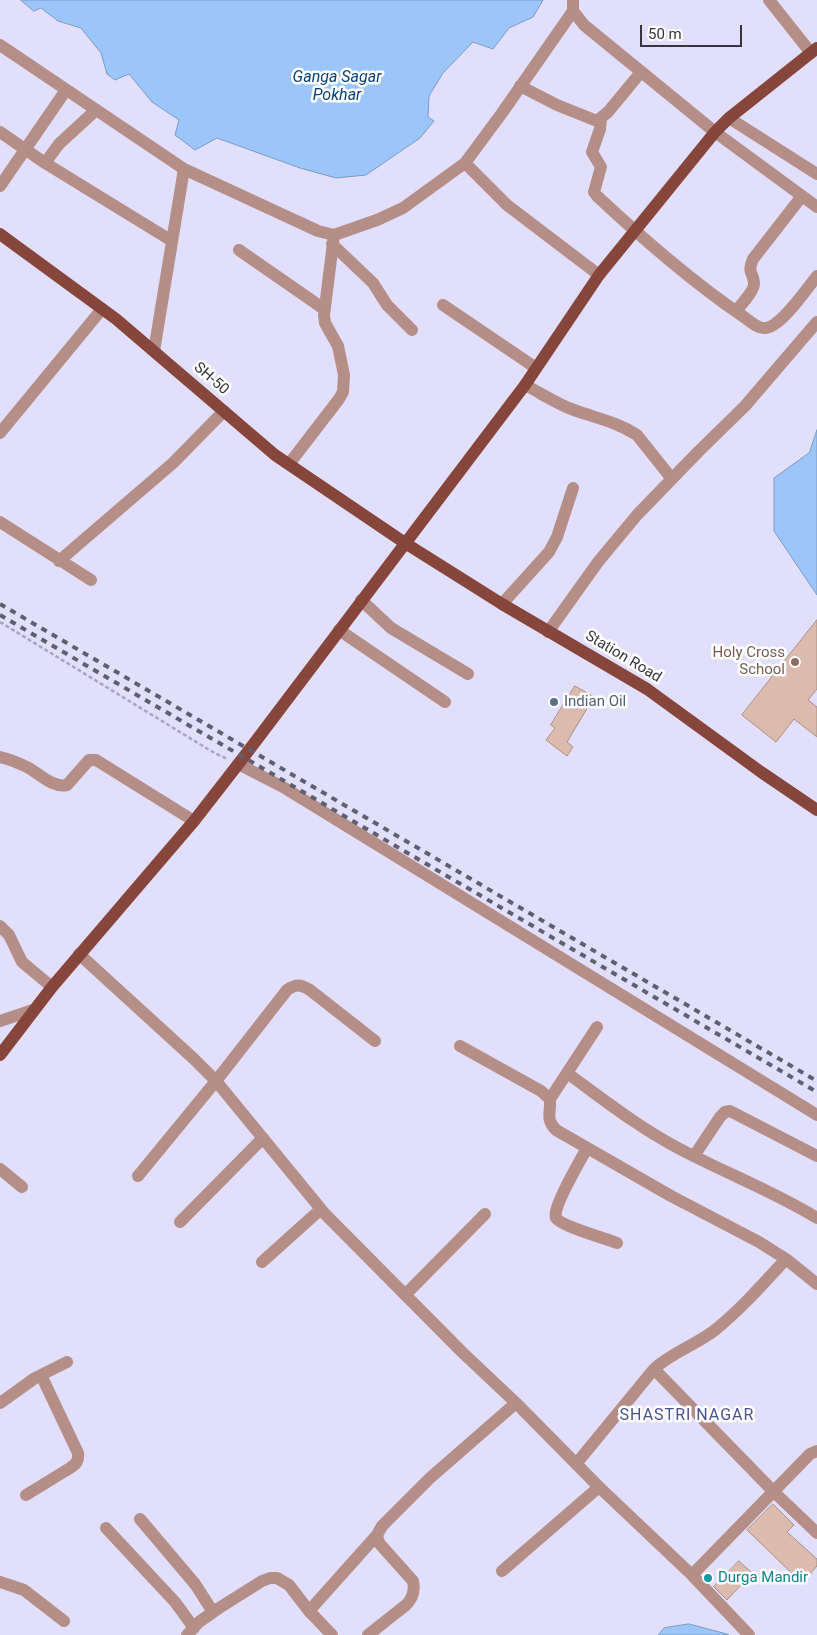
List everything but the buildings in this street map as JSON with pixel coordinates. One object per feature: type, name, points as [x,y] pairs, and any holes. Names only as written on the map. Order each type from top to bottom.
[{"type":"main road","points":[[0,1055],[33,1010],[194,821],[238,764],[525,384],[599,275],[728,118],[814,51]]},
{"type":"main road","name":"SH-50","points":[[0,234],[102,309],[275,455],[405,543]]},
{"type":"main road","name":"Station Road","points":[[405,543],[548,632],[647,689],[761,772],[817,810]]},
{"type":"street","points":[[769,0],[814,51]]},
{"type":"street","points":[[333,240],[403,208],[465,163],[520,86],[573,6],[584,25],[641,72],[715,132],[817,207]]},
{"type":"street","points":[[0,45],[184,169],[318,231],[333,240],[373,283],[387,305],[412,330]]},
{"type":"street","points":[[520,86],[557,105],[596,121],[601,119],[641,72]]},
{"type":"street","points":[[0,186],[66,90]]},
{"type":"street","points":[[46,163],[60,144],[96,110]]},
{"type":"street","points":[[728,118],[817,174]]},
{"type":"street","points":[[601,119],[600,129],[592,152],[601,167],[594,192],[635,232],[718,299],[756,325],[764,328],[771,327],[782,319],[817,276]]},
{"type":"street","points":[[0,132],[46,163],[172,241]]},
{"type":"street","points":[[465,163],[506,205],[599,275]]},
{"type":"street","points":[[154,351],[184,169]]},
{"type":"street","points":[[736,311],[753,289],[754,284],[749,268],[753,259],[802,196]]},
{"type":"street","points":[[288,464],[343,392],[344,375],[338,346],[325,323],[324,309],[333,240]]},
{"type":"street","points":[[239,250],[324,309]]},
{"type":"street","points":[[443,306],[536,368]]},
{"type":"street","points":[[0,433],[102,309]]},
{"type":"street","points":[[548,632],[598,562],[637,515],[745,406],[817,322]]},
{"type":"street","points":[[525,384],[573,410],[620,425],[637,435],[672,479]]},
{"type":"street","points":[[59,560],[173,463],[224,411]]},
{"type":"street","points":[[502,604],[549,552],[557,537],[573,488]]},
{"type":"street","points":[[0,522],[91,580]]},
{"type":"street","points":[[361,600],[391,628],[468,674]]},
{"type":"street","points":[[339,630],[445,702]]},
{"type":"street","points":[[0,757],[27,767],[52,783],[61,786],[67,786],[89,760],[96,760],[194,821]]},
{"type":"street","points":[[238,764],[283,787],[817,1115]]},
{"type":"street","points":[[0,926],[9,935],[22,962],[52,987]]},
{"type":"street","points":[[79,954],[194,1058],[216,1081],[321,1209],[462,1352],[516,1403],[599,1487],[692,1575],[749,1635]]},
{"type":"street","points":[[138,1176],[287,990],[294,985],[301,985],[310,990],[376,1041]]},
{"type":"street","points":[[0,1021],[33,1010]]},
{"type":"street","points":[[596,1027],[550,1099],[549,1123],[556,1130],[586,1148],[671,1196],[759,1242],[786,1259],[817,1284]]},
{"type":"street","points":[[460,1046],[541,1091],[550,1099]]},
{"type":"street","points":[[567,1073],[625,1114],[676,1146],[817,1218]]},
{"type":"street","points":[[694,1156],[720,1117],[725,1112],[730,1111],[817,1156]]},
{"type":"street","points":[[180,1222],[263,1138]]},
{"type":"street","points":[[586,1148],[555,1210],[555,1216],[568,1226],[617,1243]]},
{"type":"street","points":[[0,1169],[22,1186]]},
{"type":"street","points":[[262,1262],[321,1209]]},
{"type":"street","points":[[406,1295],[485,1214]]},
{"type":"street","points":[[576,1464],[654,1369],[666,1358],[715,1330],[750,1299],[786,1259]]},
{"type":"street","points":[[0,1403],[41,1375],[67,1362]]},
{"type":"street","points":[[654,1369],[774,1492],[817,1533]]},
{"type":"street","points":[[26,1495],[76,1464],[79,1458],[41,1375]]},
{"type":"street","points":[[309,1611],[378,1535],[382,1526],[430,1478],[516,1403]]},
{"type":"street","points":[[692,1575],[810,1454],[817,1451]]},
{"type":"street","points":[[502,1571],[599,1487]]},
{"type":"street","points":[[140,1519],[195,1584],[213,1612]]},
{"type":"street","points":[[106,1528],[175,1602],[191,1632],[213,1612],[262,1581],[276,1578],[289,1585],[309,1611],[332,1635]]},
{"type":"street","points":[[368,1635],[411,1600],[414,1588],[413,1581],[379,1543],[378,1535]]},
{"type":"street","points":[[0,1582],[24,1590],[64,1621]]},
{"type":"path","points":[[0,622],[211,751],[238,764]]},
{"type":"water","name":"Ganga Sagar Pokhar","points":[[21,0],[543,0],[533,17],[509,28],[493,49],[473,42],[443,73],[429,96],[428,117],[434,121],[420,138],[366,175],[336,178],[300,168],[217,138],[195,150],[175,135],[179,120],[152,102],[129,74],[115,80],[107,74],[101,53],[81,28],[58,21],[41,8],[34,11]]},
{"type":"water","points":[[817,430],[817,595],[774,531],[774,478],[809,453]]},
{"type":"water","points":[[689,1624],[729,1635],[658,1635],[664,1628]]},
{"type":"railway","points":[[0,604],[817,1081]]},
{"type":"railway","points":[[0,615],[817,1092]]},
{"type":"place","name":"Holy Cross School","points":[[795,662]]},
{"type":"place","name":"Indian Oil","points":[[554,702]]},
{"type":"place","name":"Durga Mandir","points":[[708,1578]]},
{"type":"district","name":"SHASTRI NAGAR","points":[[687,1416]]}]
